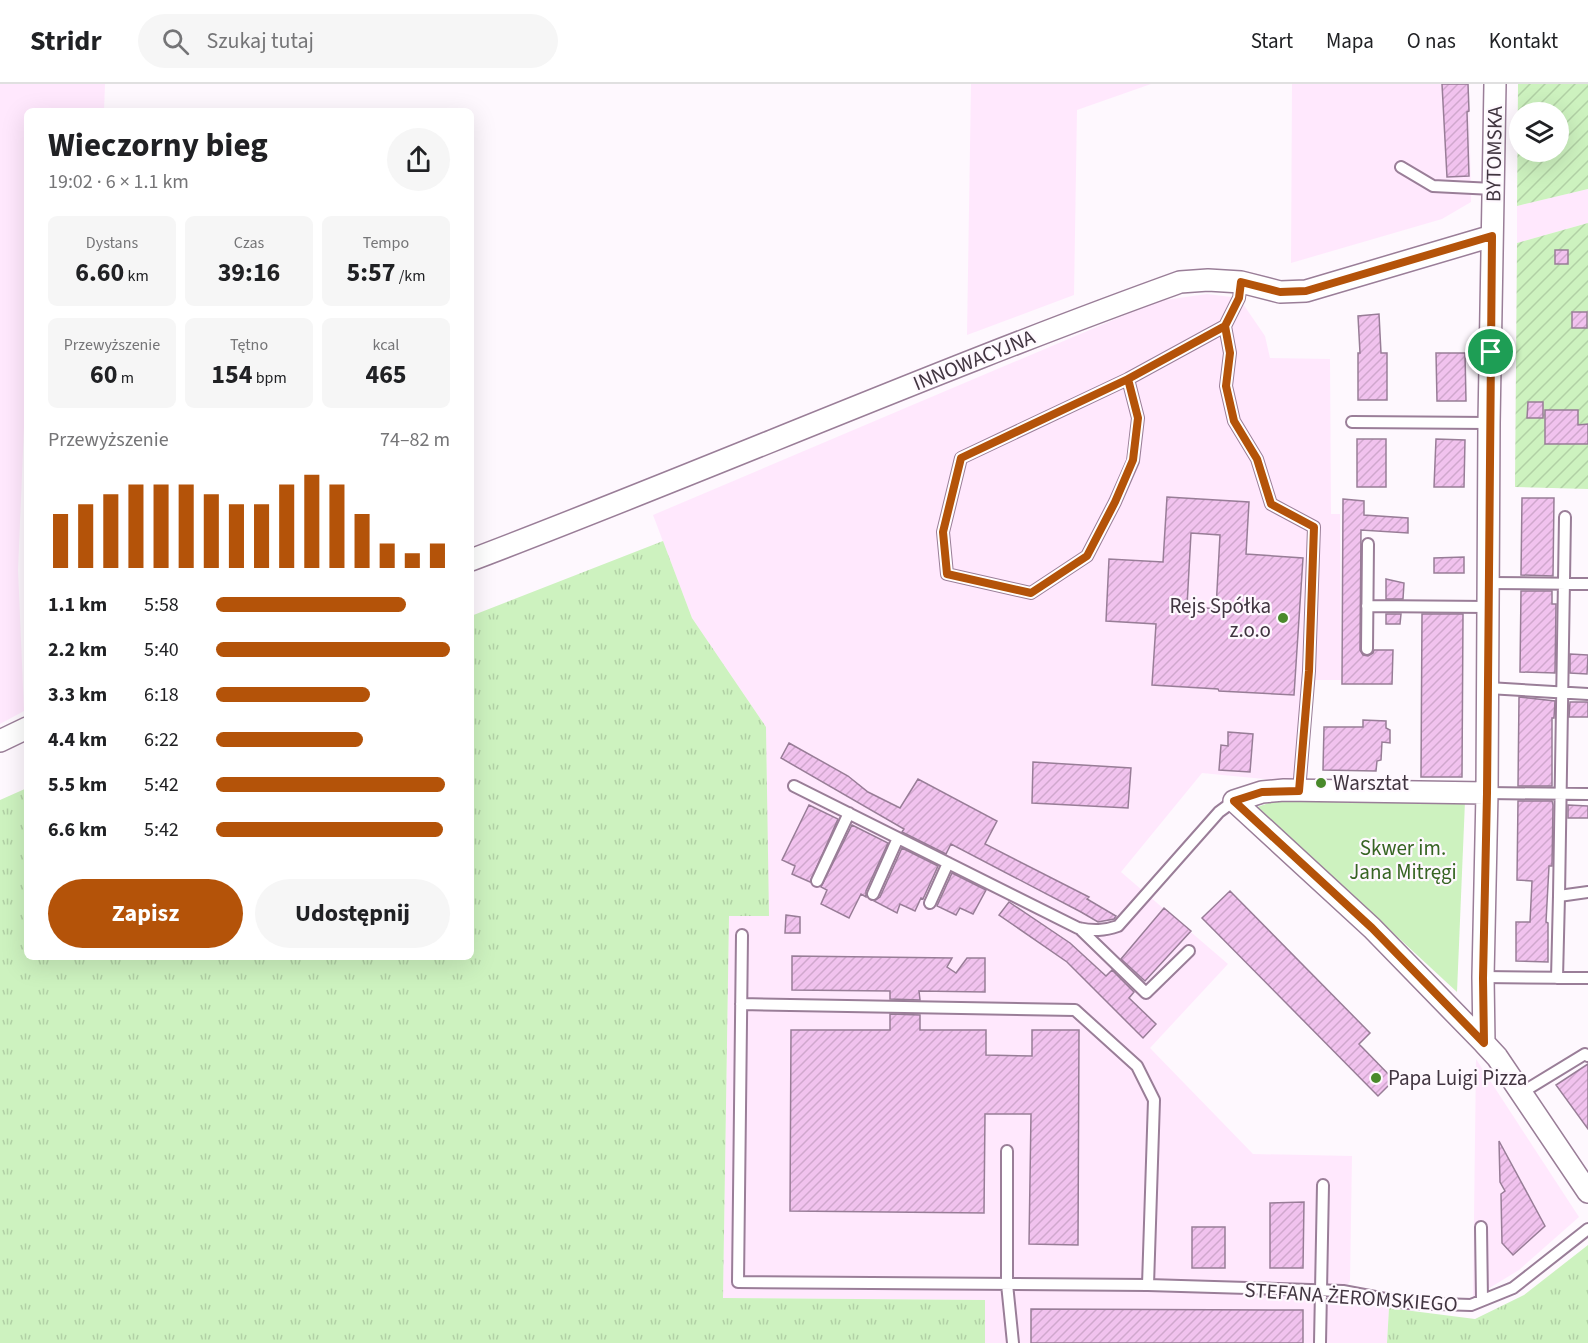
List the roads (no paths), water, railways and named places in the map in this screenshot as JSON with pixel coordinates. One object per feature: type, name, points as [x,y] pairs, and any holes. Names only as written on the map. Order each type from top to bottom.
[{"type":"street","name":"BYTOMSKA","points":[[1484,1043],[1489,423],[1496,84]]},
{"type":"street","name":"INNOWACYJNA","points":[[474,559],[617,505],[949,370],[1180,282],[1241,282],[1280,292],[1306,291],[1492,236]]},
{"type":"street","points":[[0,741],[24,729]]},
{"type":"street","points":[[1487,793],[1262,792],[1234,801],[1372,928],[1497,1057],[1587,1189]]},
{"type":"lane","points":[[1401,167],[1433,186],[1493,189]]},
{"type":"lane","points":[[1128,379],[1138,418],[1133,460],[1115,502],[1087,556],[1031,593],[947,574],[943,532],[961,458],[1128,379],[1225,326],[1239,298],[1241,282]]},
{"type":"lane","points":[[1225,326],[1230,353],[1226,386],[1234,421],[1257,459],[1271,504],[1314,527],[1309,671],[1299,791]]},
{"type":"lane","points":[[1353,422],[1489,423]]},
{"type":"lane","points":[[1557,978],[1565,517]]},
{"type":"lane","points":[[1367,650],[1368,544]]},
{"type":"lane","points":[[1489,583],[1588,584]]},
{"type":"lane","points":[[1367,606],[1488,607]]},
{"type":"lane","points":[[1488,688],[1588,694]]},
{"type":"lane","points":[[794,786],[1078,928],[1092,931],[1107,930],[1118,926],[1219,812],[1234,801]]},
{"type":"lane","points":[[1487,793],[1588,794]]},
{"type":"lane","points":[[817,881],[849,813]]},
{"type":"lane","points":[[873,894],[898,838]]},
{"type":"lane","points":[[930,903],[948,863]]},
{"type":"lane","points":[[1559,896],[1588,892]]},
{"type":"lane","points":[[1078,928],[1146,993],[1189,951]]},
{"type":"lane","points":[[742,935],[741,1004],[1075,1010],[1137,1066],[1154,1100],[1149,1285]]},
{"type":"lane","points":[[1483,978],[1588,978]]},
{"type":"lane","name":"STEFANA ŻEROMSKIEGO","points":[[741,1004],[738,1282],[1149,1285],[1343,1292],[1407,1303],[1471,1305],[1514,1288],[1588,1229]]},
{"type":"lane","points":[[1521,1093],[1585,1054],[1588,1056]]},
{"type":"lane","points":[[1007,1151],[1007,1284],[1013,1343]]},
{"type":"lane","points":[[1320,1343],[1323,1185]]},
{"type":"lane","points":[[1481,1227],[1482,1300]]},
{"type":"place","name":"Rejs Spółka z.o.o","points":[[1283,618]]},
{"type":"place","name":"Warsztat","points":[[1321,783]]},
{"type":"place","name":"Papa Luigi Pizza","points":[[1376,1078]]},
{"type":"park label","name":"Skwer im. Jana Mitręgi","points":[[1403,860]]}]
